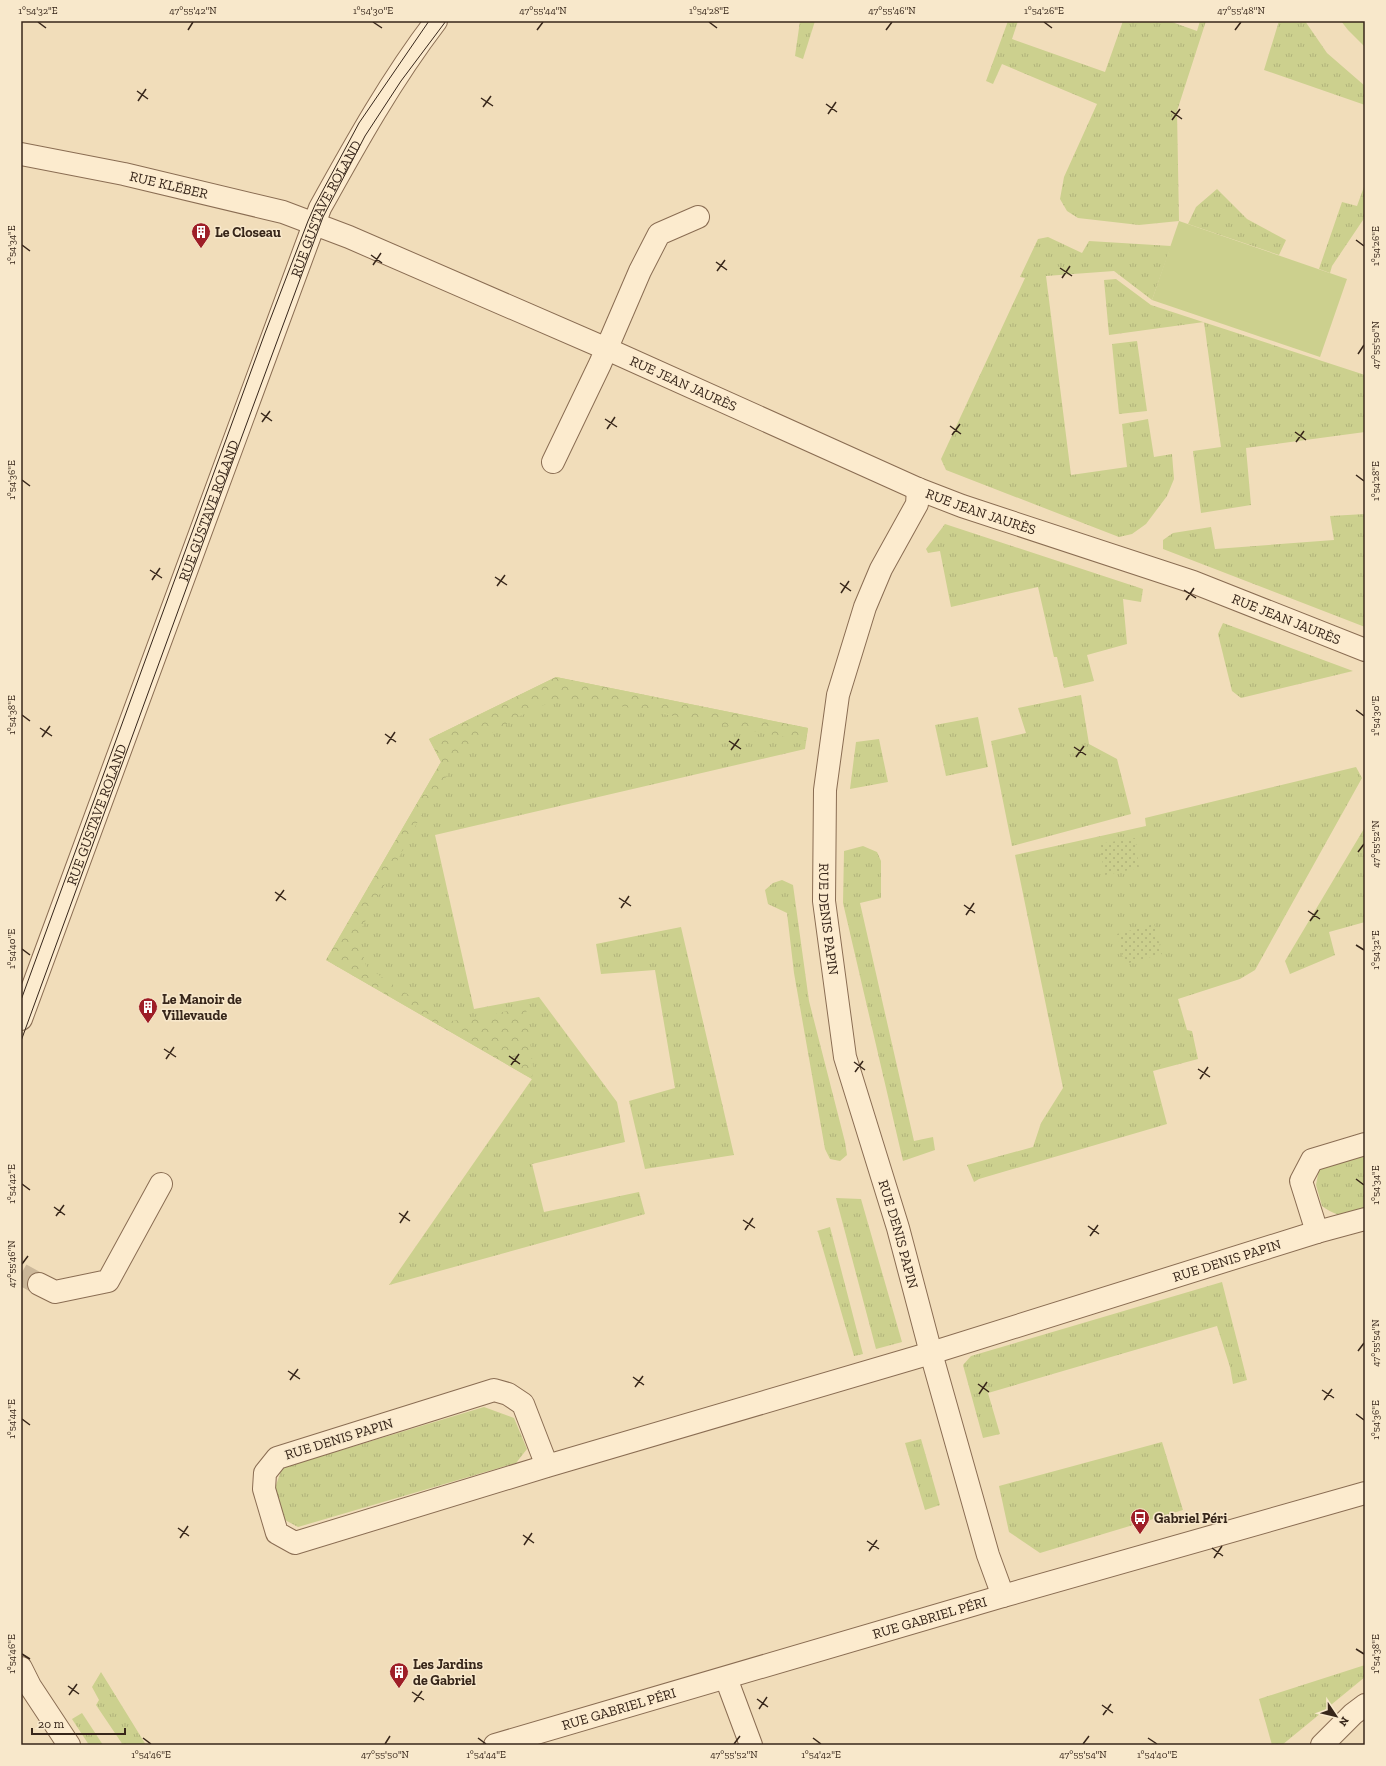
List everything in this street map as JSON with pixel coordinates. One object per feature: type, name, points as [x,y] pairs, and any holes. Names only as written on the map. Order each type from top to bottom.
[{"type":"street","name":"RUE GUSTAVE ROLAND","points":[[21,1019],[320,208],[366,125],[413,52],[436,21]]},
{"type":"street","name":"RUE KLÉBER","points":[[21,154],[132,176],[284,212],[314,223]]},
{"type":"street","points":[[553,462],[606,349],[640,271],[659,234],[698,217]]},
{"type":"street","name":"RUE JEAN JAURÈS","points":[[314,223],[350,237],[606,349],[918,489],[962,506],[1193,582],[1365,650]]},
{"type":"street","name":"RUE DENIS PAPIN","points":[[918,489],[917,504],[881,569],[865,607],[838,694],[825,790],[824,901],[845,1057],[898,1228],[931,1353],[986,1547],[1003,1596]]},
{"type":"street","points":[[1317,1232],[1301,1181],[1312,1160],[1365,1144]]},
{"type":"street","points":[[39,1284],[55,1292],[108,1281],[161,1184]]},
{"type":"street","name":"RUE DENIS PAPIN","points":[[547,1466],[523,1404],[508,1394],[494,1390],[277,1458],[265,1473],[264,1489],[277,1533],[295,1543],[547,1466],[931,1353],[1317,1232],[1365,1219]]},
{"type":"street","name":"RUE GABRIEL PÉRI","points":[[495,1745],[1003,1596],[1365,1494]]},
{"type":"street","points":[[21,1668],[30,1686],[69,1745]]},
{"type":"street","points":[[726,1678],[751,1745]]},
{"type":"street","points":[[1322,1745],[1353,1714],[1365,1705]]},
{"type":"green space","points":[[800,21],[815,21],[803,59],[795,56]]},
{"type":"green space","points":[[1008,21],[1018,21],[1012,39],[1105,72],[1123,21],[1169,21],[1197,31],[1200,21],[1206,21],[1177,111],[1179,221],[1139,225],[1078,218],[1067,211],[1060,199],[1064,177],[1097,104],[1002,64],[993,84],[986,81]]},
{"type":"green space","points":[[1279,21],[1305,21],[1327,53],[1365,86],[1365,105],[1264,70]]},
{"type":"green space","points":[[1341,21],[1365,21],[1365,47],[1348,30]]},
{"type":"green space","points":[[1365,184],[1365,217],[1332,266],[1330,273],[1319,269],[1342,202],[1357,206]]},
{"type":"green space","points":[[1217,189],[1247,219],[1286,240],[1279,255],[1188,224],[1196,207]]},
{"type":"green space","points":[[1179,221],[1347,279],[1320,357],[1152,300]]},
{"type":"green space","points":[[1048,237],[1082,253],[1089,241],[1171,246],[1152,300],[1114,271],[1046,276],[1071,475],[1127,467],[1122,424],[1148,419],[1154,457],[1172,454],[1174,479],[1167,496],[1146,524],[1132,534],[1119,537],[946,470],[941,459],[1025,278],[1020,277],[1038,239]]},
{"type":"green space","points":[[1116,279],[1151,305],[1203,322],[1109,335],[1104,280]]},
{"type":"green space","points":[[1204,322],[1365,375],[1365,432],[1246,448],[1251,505],[1201,513],[1193,451],[1221,447]]},
{"type":"green space","points":[[1137,341],[1147,411],[1119,414],[1112,344]]},
{"type":"green space","points":[[1365,514],[1365,627],[1163,549],[1163,540],[1173,533],[1211,527],[1215,549],[1334,540],[1330,516]]},
{"type":"green space","points":[[945,524],[1143,589],[1141,602],[1123,599],[1127,644],[1087,655],[1094,681],[1064,688],[1057,657],[1054,657],[1038,587],[951,607],[940,551],[928,553],[926,549]]},
{"type":"green space","points":[[1223,623],[1353,671],[1241,698],[1232,691],[1218,634]]},
{"type":"green space","points":[[556,677],[808,728],[805,749],[435,835],[474,1009],[539,997],[617,1102],[625,1142],[532,1164],[544,1212],[639,1192],[645,1214],[389,1285],[532,1079],[326,960],[441,762],[429,739]]},
{"type":"green space","points":[[556,677],[808,728],[806,741],[609,704],[573,700],[548,703],[518,717],[483,738],[456,761],[416,825],[358,935],[366,966],[399,989],[453,1021],[526,1008],[533,1066],[532,1079],[326,960],[441,762],[429,739]]},
{"type":"green space","points":[[1081,695],[1089,744],[1117,759],[1131,814],[1012,846],[991,741],[1026,733],[1018,708]]},
{"type":"green space","points":[[978,717],[988,767],[946,776],[935,725]]},
{"type":"green space","points":[[879,739],[888,782],[850,789],[856,742]]},
{"type":"green space","points":[[1356,767],[1362,778],[1255,970],[1240,979],[1178,999],[1187,1030],[1192,1031],[1198,1059],[1153,1071],[1167,1124],[979,1179],[974,1182],[967,1165],[1033,1147],[1041,1123],[1063,1088],[1015,855],[1146,826],[1145,818]]},
{"type":"green space","points":[[1365,827],[1365,922],[1329,932],[1335,955],[1290,974],[1285,961]]},
{"type":"green space","points":[[1135,838],[1139,868],[1105,875],[1099,844]]},
{"type":"green space","points":[[863,846],[877,852],[881,861],[881,898],[860,903],[914,1141],[933,1137],[935,1150],[903,1161],[843,903],[844,851]]},
{"type":"green space","points":[[782,880],[793,885],[809,1001],[845,1142],[847,1155],[840,1161],[830,1159],[825,1149],[794,973],[787,913],[768,904],[765,890],[773,883]]},
{"type":"green space","points":[[1154,924],[1162,954],[1125,964],[1117,934]]},
{"type":"green space","points":[[681,927],[734,1155],[645,1169],[629,1101],[675,1088],[655,970],[601,974],[596,944]]},
{"type":"green space","points":[[1365,1152],[1365,1212],[1352,1215],[1342,1215],[1333,1213],[1322,1206],[1316,1185],[1319,1169]]},
{"type":"green space","points":[[836,1198],[861,1199],[902,1342],[876,1349]]},
{"type":"green space","points":[[830,1227],[863,1354],[854,1356],[817,1231]]},
{"type":"green space","points":[[1222,1282],[1247,1380],[1233,1384],[1230,1367],[1217,1326],[988,1393],[1000,1434],[983,1438],[963,1365],[971,1356]]},
{"type":"green space","points":[[484,1407],[514,1418],[527,1449],[516,1463],[298,1527],[285,1520],[274,1491],[282,1468]]},
{"type":"green space","points":[[921,1439],[940,1505],[925,1510],[905,1443]]},
{"type":"green space","points":[[1162,1442],[1183,1510],[1040,1553],[1009,1532],[999,1486]]},
{"type":"green space","points":[[1365,1665],[1365,1677],[1282,1745],[1272,1745],[1259,1699]]},
{"type":"green space","points":[[101,1672],[146,1745],[123,1745],[96,1705],[99,1700],[92,1687]]},
{"type":"green space","points":[[82,1713],[103,1745],[89,1745],[72,1719]]},
{"type":"tunnel","points":[[21,1274],[39,1284]]},
{"type":"tram line","points":[[21,1000],[265,333],[308,221],[359,123],[429,21]]},
{"type":"tram line","points":[[21,1041],[323,217],[365,136],[401,81],[446,21]]},
{"type":"place","name":"Le Closeau","points":[[201,249]]},
{"type":"place","name":"Le Manoir de Villevaude","points":[[148,1024]]},
{"type":"place","name":"Gabriel Péri","points":[[1140,1535]]},
{"type":"place","name":"Les Jardins de Gabriel","points":[[399,1689]]}]
